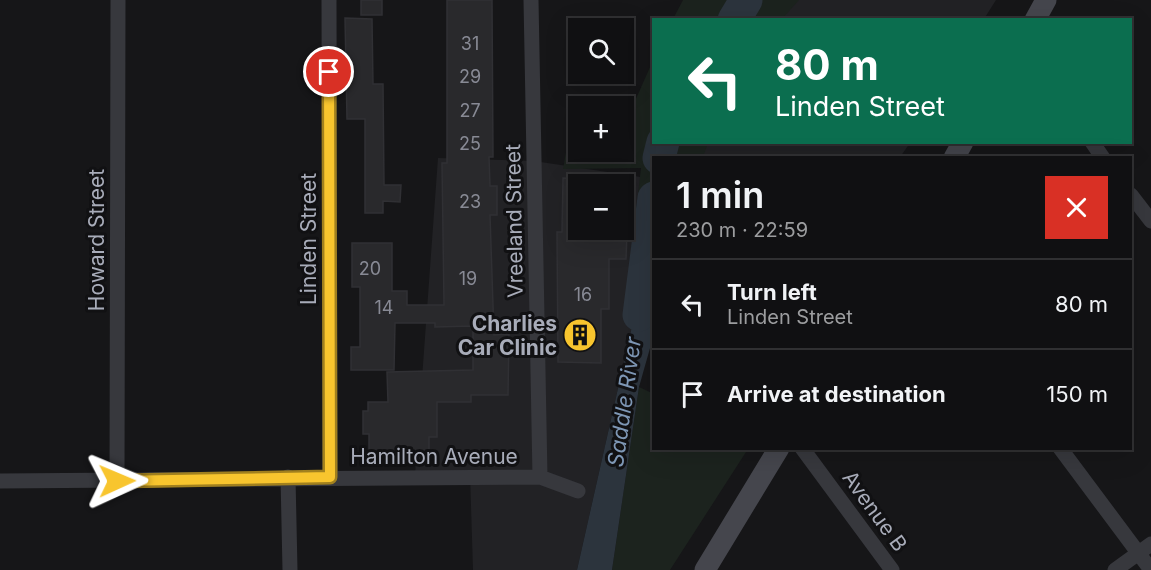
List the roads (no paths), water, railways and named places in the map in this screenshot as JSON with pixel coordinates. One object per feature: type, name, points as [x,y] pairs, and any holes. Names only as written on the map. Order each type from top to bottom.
[{"type":"street","name":"Howard Street","points":[[117,481],[118,0]]},
{"type":"street","name":"Linden Street","points":[[329,0],[330,477]]},
{"type":"street","name":"Vreeland Street","points":[[531,0],[540,477]]},
{"type":"street","points":[[1036,18],[1046,0]]},
{"type":"street","points":[[1132,196],[1151,221]]},
{"type":"street","points":[[705,570],[778,450]]},
{"type":"street","name":"Avenue B","points":[[803,450],[892,570]]},
{"type":"street","points":[[1062,450],[1145,548],[1151,570]]},
{"type":"street","name":"Hamilton Avenue","points":[[0,481],[288,477],[540,477],[578,491]]},
{"type":"street","points":[[288,477],[290,570]]},
{"type":"street","points":[[1115,570],[1145,548]]},
{"type":"water","name":"Saddle River","points":[[652,238],[652,341],[639,387],[612,570],[577,570]]},
{"type":"waterway","name":"Saddle River","points":[[735,18],[746,0]]},
{"type":"waterway","name":"Saddle River","points":[[660,156],[662,144]]},
{"type":"waterway","name":"Saddle River","points":[[639,315],[652,214]]},
{"type":"place","name":"Charlies Car Clinic","points":[[580,335]]}]
